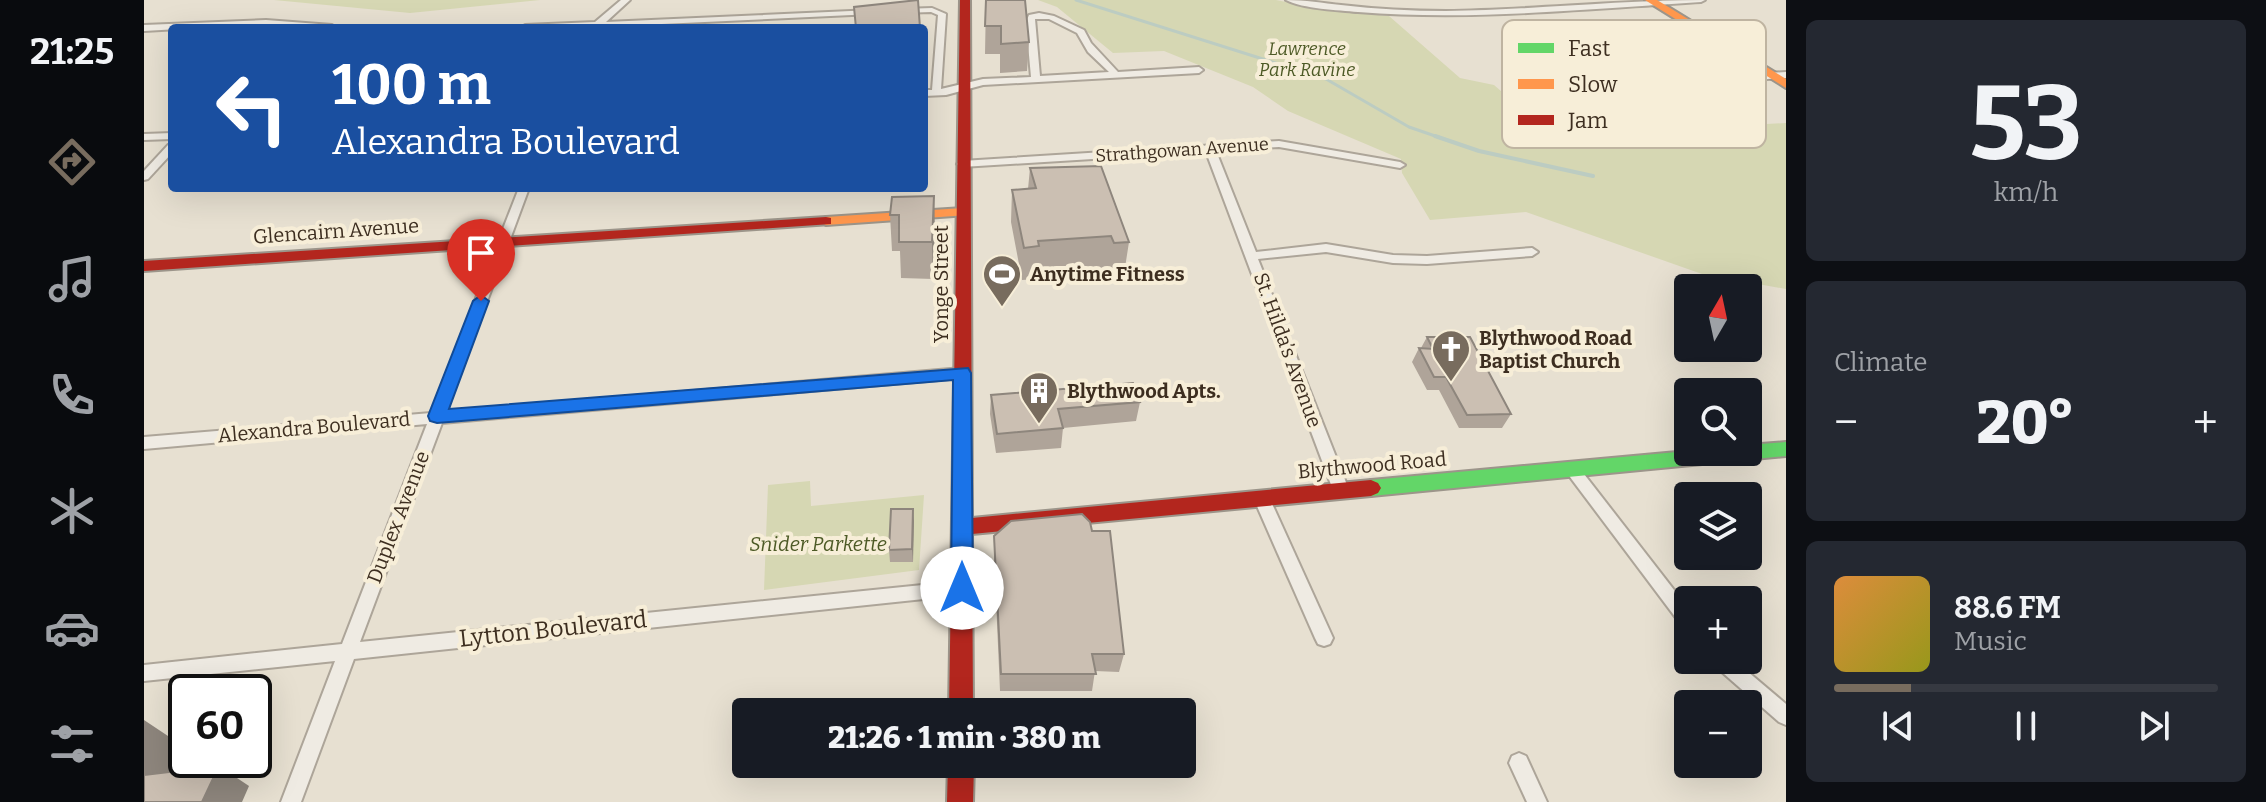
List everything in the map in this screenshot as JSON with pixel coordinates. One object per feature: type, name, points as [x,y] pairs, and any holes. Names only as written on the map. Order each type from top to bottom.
[{"type":"street","points":[[598,24],[626,0]]},
{"type":"street","name":"Yonge Street","points":[[961,698],[965,0]]},
{"type":"street","points":[[1290,0],[1360,11],[1421,14],[1701,0]]},
{"type":"street","points":[[1652,1],[1684,20]]},
{"type":"street","points":[[894,11],[932,10],[942,14],[936,92]]},
{"type":"street","points":[[636,24],[878,12]]},
{"type":"street","points":[[1036,79],[1030,22],[1032,17],[1038,15],[1051,16],[1081,32],[1086,46],[1107,62],[1116,75]]},
{"type":"street","points":[[214,24],[274,24]]},
{"type":"street","points":[[144,28],[168,27]]},
{"type":"street","points":[[928,93],[983,82],[1199,70]]},
{"type":"street","points":[[144,137],[168,136]]},
{"type":"street","name":"Strathgowan Avenue","points":[[962,164],[1293,145],[1400,165]]},
{"type":"street","name":"St. Hilda’s Avenue","points":[[1210,148],[1341,490]]},
{"type":"street","points":[[144,177],[168,151]]},
{"type":"street","name":"Duplex Avenue","points":[[291,802],[522,192]]},
{"type":"street","name":"Glencairn Avenue","points":[[144,266],[963,212]]},
{"type":"street","points":[[1253,256],[1326,248],[1393,259],[1427,260],[1532,252]]},
{"type":"street","name":"Alexandra Boulevard","points":[[144,443],[962,373]]},
{"type":"street","name":"Blythwood Road","points":[[962,527],[1786,449]]},
{"type":"street","points":[[1572,469],[1674,603]]},
{"type":"street","points":[[1261,497],[1324,638]]},
{"type":"street","name":"Lytton Boulevard","points":[[144,673],[962,588]]},
{"type":"street","points":[[1737,674],[1786,716]]},
{"type":"street","points":[[1519,763],[1537,802]]},
{"type":"street","points":[[960,802],[961,778]]},
{"type":"green space","points":[[274,0],[540,0],[410,13]]},
{"type":"green space","name":"Lawrence Park Ravine","points":[[1038,0],[1276,0],[1327,10],[1389,16],[1460,78],[1494,85],[1502,92],[1502,148],[1766,148],[1766,124],[1786,123],[1786,289],[1762,285],[1762,274],[1702,274],[1526,212],[1430,220],[1402,173],[1401,159],[1288,111],[1253,87],[1164,51],[1113,53],[1057,7]]},
{"type":"green space","name":"Snider Parkette","points":[[810,481],[811,506],[924,495],[919,570],[764,590],[768,485]]},
{"type":"building","points":[[918,0],[920,24],[856,24],[854,7]]},
{"type":"building","points":[[986,0],[1025,0],[1029,42],[1001,44],[1001,26],[985,26]]},
{"type":"building","points":[[1101,166],[1129,242],[1114,243],[1111,236],[1038,241],[1039,246],[1024,248],[1012,190],[1036,188],[1030,168]]},
{"type":"building","points":[[934,196],[932,242],[899,242],[899,215],[890,215],[892,197]]},
{"type":"building","points":[[1427,337],[1470,337],[1511,414],[1467,415],[1446,377],[1434,377],[1419,348],[1433,349]]},
{"type":"building","points":[[1133,383],[1140,402],[1058,409],[1063,428],[997,434],[991,395]]},
{"type":"building","points":[[891,509],[913,509],[912,549],[889,550]]},
{"type":"building","points":[[1082,514],[1090,522],[1092,531],[1110,531],[1124,654],[1092,654],[1096,674],[1001,674],[994,536],[1011,521]]},
{"type":"building","points":[[168,772],[168,778],[213,778],[202,802],[144,802],[144,775]]},
{"type":"waterway","points":[[1076,0],[1326,79],[1409,127],[1441,138]]},
{"type":"waterway","points":[[1435,136],[1479,151],[1593,176]]},
{"type":"traffic: fast","points":[[1371,488],[1786,449]]},
{"type":"traffic: slow","points":[[1650,0],[1682,20]]},
{"type":"traffic: slow","points":[[1766,72],[1786,84]]},
{"type":"traffic: slow","points":[[826,221],[963,212]]},
{"type":"traffic: jam","points":[[961,698],[965,0]]},
{"type":"traffic: jam","points":[[144,266],[826,221]]},
{"type":"traffic: jam","points":[[962,527],[1371,488]]},
{"type":"traffic: jam","points":[[960,802],[961,778]]},
{"type":"place","name":"Anytime Fitness","points":[[1002,308]]},
{"type":"place","name":"Blythwood Road Baptist Church","points":[[1451,383]]},
{"type":"place","name":"Blythwood Apts.","points":[[1039,425]]},
{"type":"route","points":[[481,301],[437,416],[962,373],[962,588]]}]
